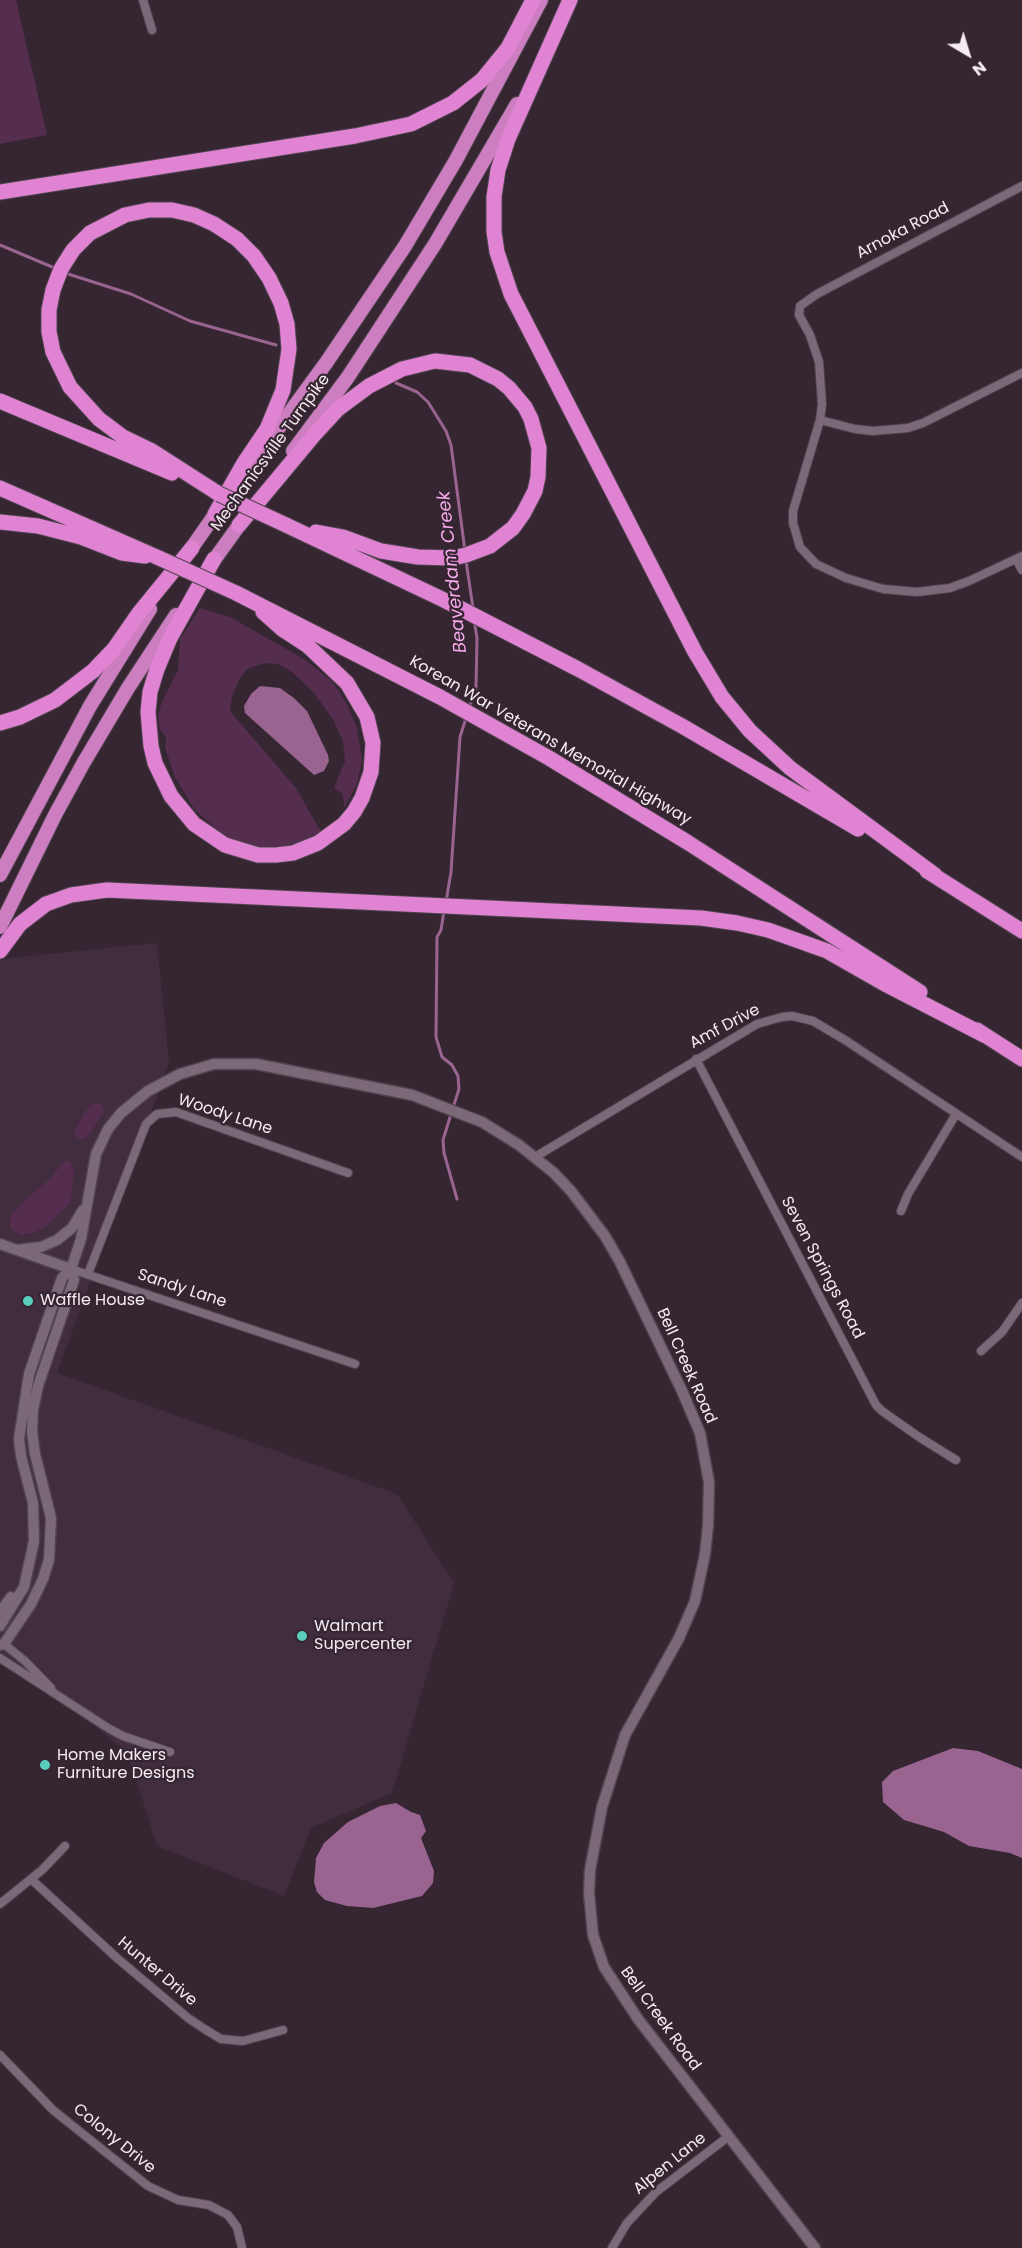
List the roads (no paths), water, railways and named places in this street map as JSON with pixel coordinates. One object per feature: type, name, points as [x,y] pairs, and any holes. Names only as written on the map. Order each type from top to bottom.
[{"type":"highway","points":[[0,192],[355,136],[411,124],[453,103],[482,80],[508,48],[533,0]]},
{"type":"highway","name":"Mechanicsville Turnpike","points":[[0,875],[90,705],[144,618],[215,514],[333,353],[405,246],[456,160],[541,0]]},
{"type":"highway","points":[[570,0],[508,139],[498,170],[494,196],[494,232],[497,252],[511,294],[695,652],[722,697],[750,731],[790,768],[935,875]]},
{"type":"highway","name":"Mechanicsville Turnpike","points":[[0,927],[55,815],[128,688],[214,559],[348,377],[435,244],[509,118],[570,0]]},
{"type":"highway","points":[[180,474],[152,451],[116,432],[99,419],[76,395],[65,379],[53,352],[49,332],[51,301],[61,269],[73,250],[90,233],[114,219],[138,211],[172,210],[194,215],[222,229],[245,247],[263,268],[278,294],[286,324],[289,349],[283,390],[267,429],[215,514]]},
{"type":"highway","points":[[239,525],[326,422],[354,396],[402,369],[445,361],[477,368],[503,383],[525,407],[536,434],[540,463],[535,491],[524,514],[502,538],[477,552],[460,557],[440,558],[390,553],[343,537],[288,525]]},
{"type":"highway","points":[[0,401],[180,474],[507,632],[795,790],[1022,931]]},
{"type":"highway","points":[[0,488],[139,552]]},
{"type":"highway","points":[[0,522],[38,526],[81,537],[122,553],[139,552]]},
{"type":"highway","points":[[0,723],[20,717],[55,700],[93,671],[114,649],[139,613],[192,548]]},
{"type":"highway","name":"Korean War Veterans Memorial Highway","points":[[139,552],[159,558],[313,631],[505,733],[698,848],[1022,1059]]},
{"type":"highway","points":[[214,559],[170,638],[157,669],[150,692],[148,712],[150,746],[155,763],[171,796],[194,824],[225,845],[258,855],[276,855],[318,843],[349,818],[362,798],[367,784],[373,757],[373,742],[367,717],[347,683],[315,652],[243,597]]},
{"type":"highway","points":[[0,951],[9,935],[35,911],[54,900],[89,891],[107,890],[701,918],[768,930],[827,951],[984,1035]]},
{"type":"street","points":[[143,0],[152,30]]},
{"type":"street","name":"Arnoka Road","points":[[820,420],[822,381],[819,362],[810,335],[799,315],[800,306],[817,294],[1022,186]]},
{"type":"street","points":[[1022,373],[923,423],[908,428],[873,431],[820,420],[793,511],[793,523],[800,547],[816,564],[862,584],[883,589],[917,592],[950,588],[1019,558],[1022,570]]},
{"type":"street","name":"Amf Drive","points":[[535,1157],[696,1059],[767,1020],[782,1017],[813,1021],[1022,1157]]},
{"type":"street","name":"Seven Springs Road","points":[[696,1059],[876,1405],[919,1437],[956,1460]]},
{"type":"street","name":"Bell Creek Road","points":[[0,1626],[20,1595],[28,1572],[34,1541],[33,1503],[19,1439],[29,1374],[62,1278],[71,1269],[81,1239],[96,1154],[101,1142],[113,1122],[148,1091],[164,1081],[214,1064],[256,1064],[412,1095],[482,1122],[535,1157],[554,1173],[588,1212],[620,1262],[700,1433],[710,1498],[701,1579],[695,1601],[679,1638],[625,1735],[613,1770],[593,1847],[589,1893],[595,1943],[604,1967],[638,2019],[815,2248]]},
{"type":"street","name":"Woody Lane","points":[[88,1274],[146,1124],[157,1114],[176,1112],[348,1173]]},
{"type":"street","points":[[901,1211],[908,1194],[956,1114]]},
{"type":"street","points":[[17,1250],[41,1247],[65,1235],[78,1221],[89,1196]]},
{"type":"street","name":"Sandy Lane","points":[[0,1244],[355,1364]]},
{"type":"street","name":"Bell Creek Road","points":[[1,1643],[31,1604],[49,1560],[51,1518],[35,1454],[32,1432],[33,1410],[38,1386],[74,1280],[71,1269]]},
{"type":"street","points":[[981,1351],[1002,1332],[1022,1303]]},
{"type":"street","points":[[0,1612],[28,1572]]},
{"type":"street","points":[[1,1643],[36,1670],[56,1693]]},
{"type":"street","points":[[0,1658],[123,1736],[170,1752]]},
{"type":"street","points":[[0,1904],[31,1880],[65,1846]]},
{"type":"street","name":"Hunter Drive","points":[[31,1880],[117,1958],[188,2018],[221,2039],[243,2041],[283,2030]]},
{"type":"street","name":"Colony Drive","points":[[0,2055],[53,2110],[148,2186],[178,2200],[209,2205],[228,2215],[237,2227],[242,2248]]},
{"type":"street","name":"Alpen Lane","points":[[612,2248],[627,2223],[656,2192],[729,2136]]},
{"type":"waterway","name":"Beaverdam Creek","points":[[0,245],[57,269]]},
{"type":"waterway","name":"Beaverdam Creek","points":[[65,273],[131,294],[190,321],[276,345]]},
{"type":"waterway","name":"Beaverdam Creek","points":[[396,383],[417,392],[428,402],[446,431],[451,445],[465,551]]},
{"type":"waterway","name":"Beaverdam Creek","points":[[466,561],[473,608]]},
{"type":"waterway","name":"Beaverdam Creek","points":[[469,709],[476,687],[477,638],[474,620]]},
{"type":"waterway","name":"Beaverdam Creek","points":[[446,902],[451,872],[460,737],[466,718]]},
{"type":"waterway","name":"Beaverdam Creek","points":[[444,911],[441,930],[437,937],[436,1037],[442,1057],[452,1065],[458,1076],[459,1089],[453,1108]]},
{"type":"waterway","name":"Beaverdam Creek","points":[[451,1114],[443,1140],[444,1153],[457,1199]]},
{"type":"place","name":"Waffle House","points":[[28,1301]]},
{"type":"place","name":"Walmart Supercenter","points":[[302,1636]]},
{"type":"place","name":"Home Makers Furniture Designs","points":[[45,1765]]}]
